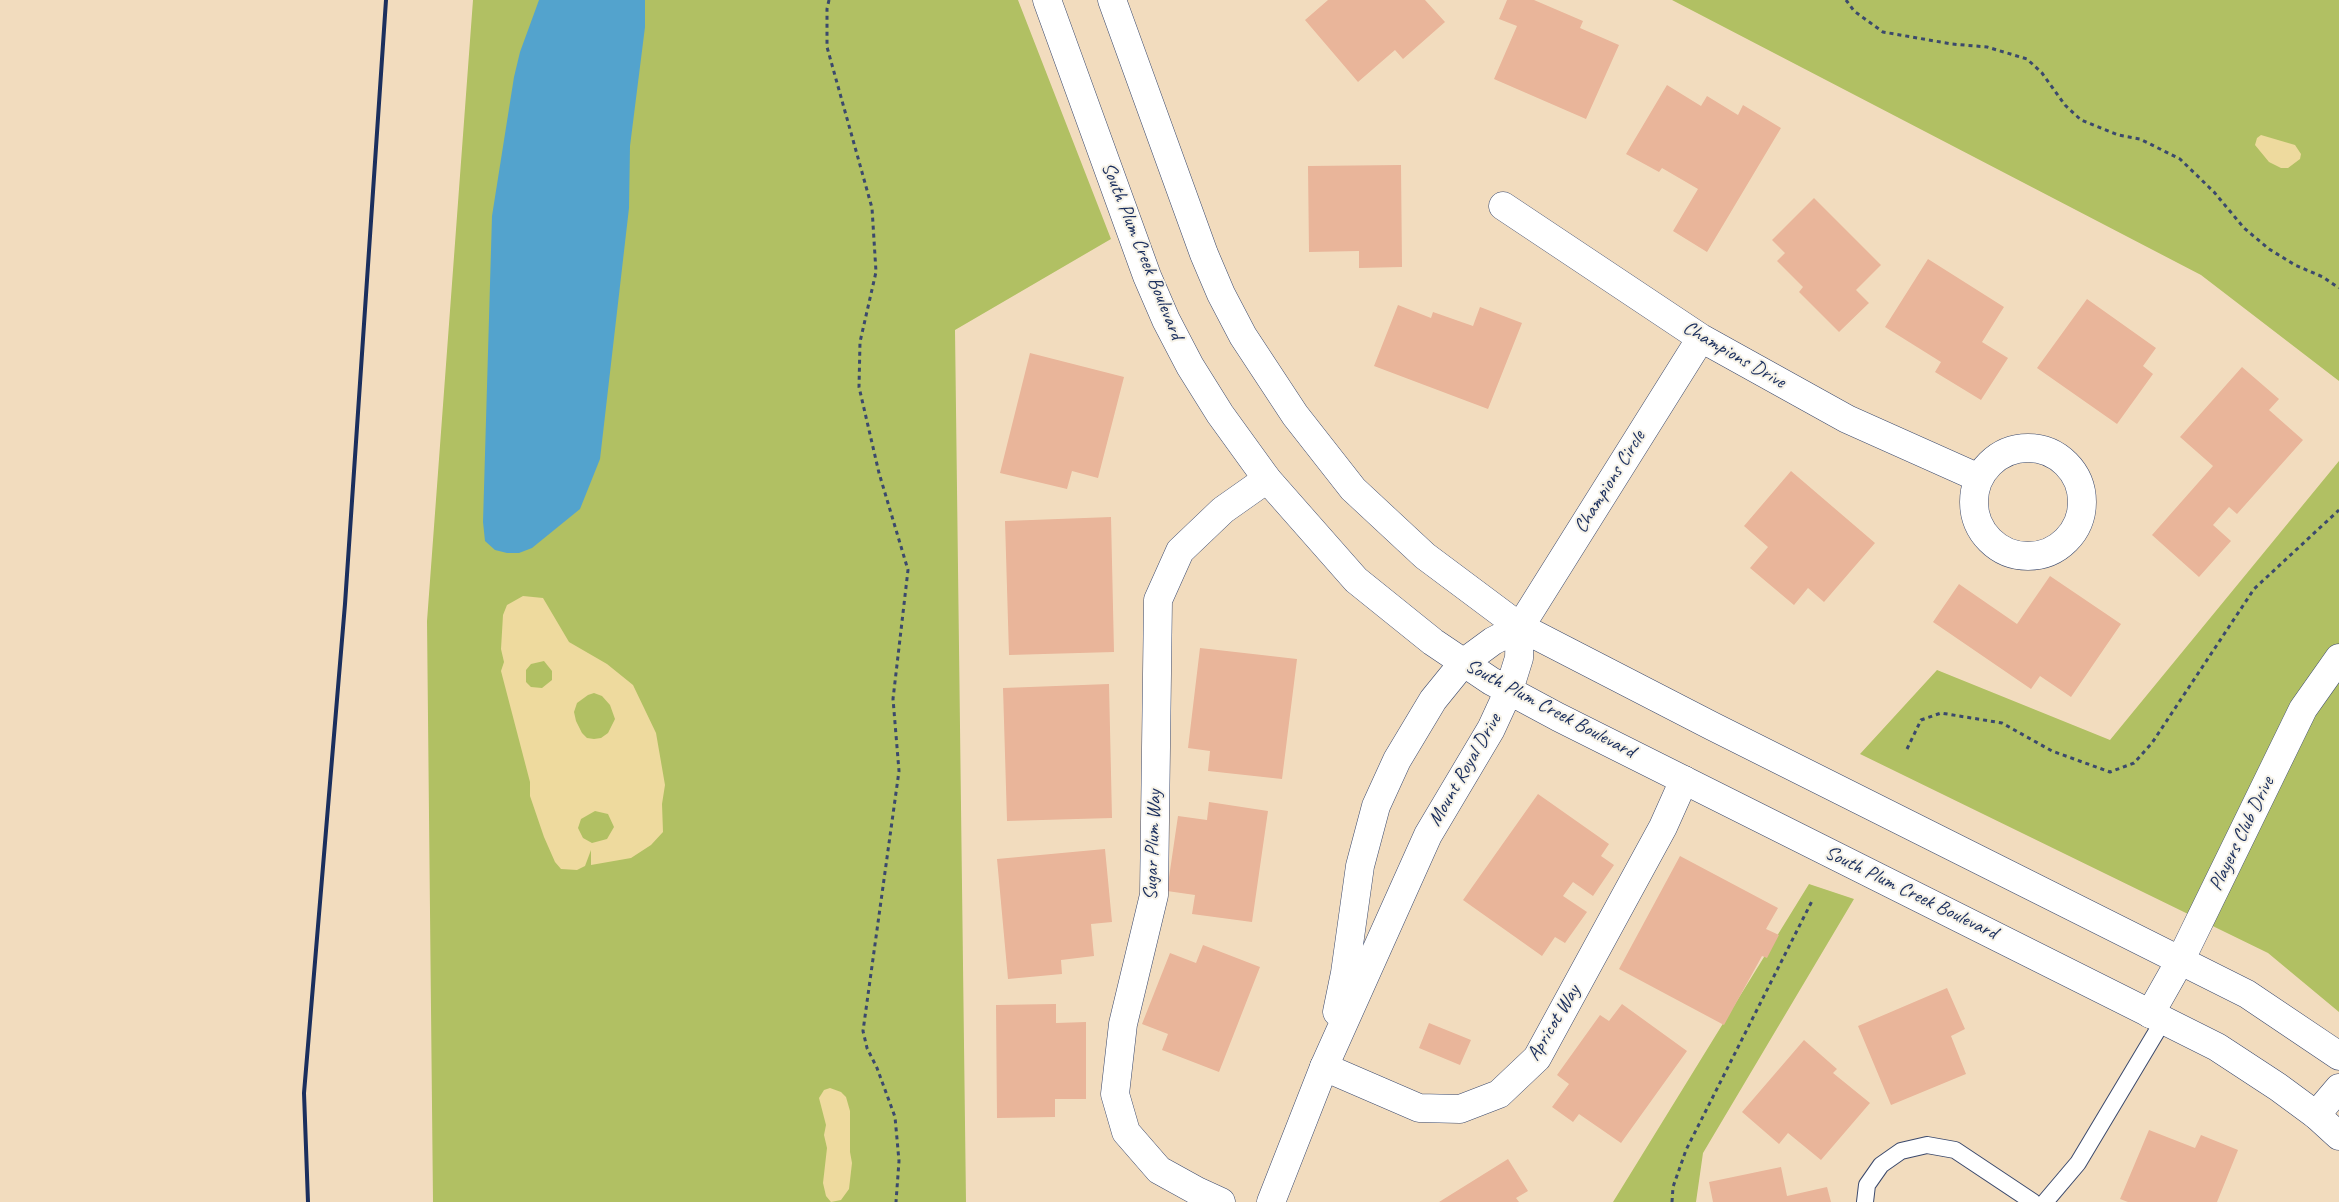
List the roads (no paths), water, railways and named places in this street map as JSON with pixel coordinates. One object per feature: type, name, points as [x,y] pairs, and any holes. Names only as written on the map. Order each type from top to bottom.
[{"type":"street","name":"South Plum Creek Boulevard","points":[[1047,0],[1148,276],[1166,320],[1190,366],[1220,414],[1267,479],[1356,580],[1463,663],[1509,690],[1684,780],[2217,1047],[2278,1087],[2316,1115],[2339,1136]]},
{"type":"street","points":[[1112,0],[1208,262],[1243,336],[1294,414],[1353,489],[1425,556],[1520,627],[1631,686],[2247,994],[2339,1056]]},
{"type":"street","name":"Champions Drive","points":[[1503,206],[1701,338],[1847,419],[1979,478]]},
{"type":"street","name":"Champions Circle","points":[[1520,627],[1701,338]]},
{"type":"street","name":"Sugar Plum Way","points":[[1221,1202],[1159,1170],[1126,1132],[1115,1094],[1123,1024],[1154,895],[1158,600],[1180,552],[1223,510],[1267,479]]},
{"type":"street","name":"Mount Royal Drive","points":[[1324,1067],[1345,973],[1360,866],[1376,806],[1397,760],[1433,700],[1463,663],[1493,642],[1520,627]]},
{"type":"street","name":"Mount Royal Drive","points":[[1271,1202],[1324,1067],[1428,835],[1490,729],[1509,690],[1519,658],[1520,627]]},
{"type":"street","name":"Players Club Drive","points":[[2156,1017],[2180,961],[2303,709],[2339,658]]},
{"type":"street","name":"Apricot Way","points":[[1324,1067],[1419,1108],[1460,1109],[1499,1094],[1537,1058],[1663,827],[1684,780]]},
{"type":"street","points":[[2316,1115],[2339,1088]]},
{"type":"lane","points":[[2046,1202],[2078,1163],[2156,1017]]},
{"type":"lane","points":[[1865,1202],[1867,1185],[1881,1166],[1901,1151],[1927,1145],[1955,1150],[2033,1202]]},
{"type":"water","points":[[539,0],[645,0],[645,27],[630,146],[629,208],[600,459],[580,509],[532,548],[519,553],[507,553],[495,550],[485,541],[483,522],[492,216],[514,77],[520,52]]},
{"type":"railway","points":[[308,1202],[304,1093],[345,604],[386,0]]}]
